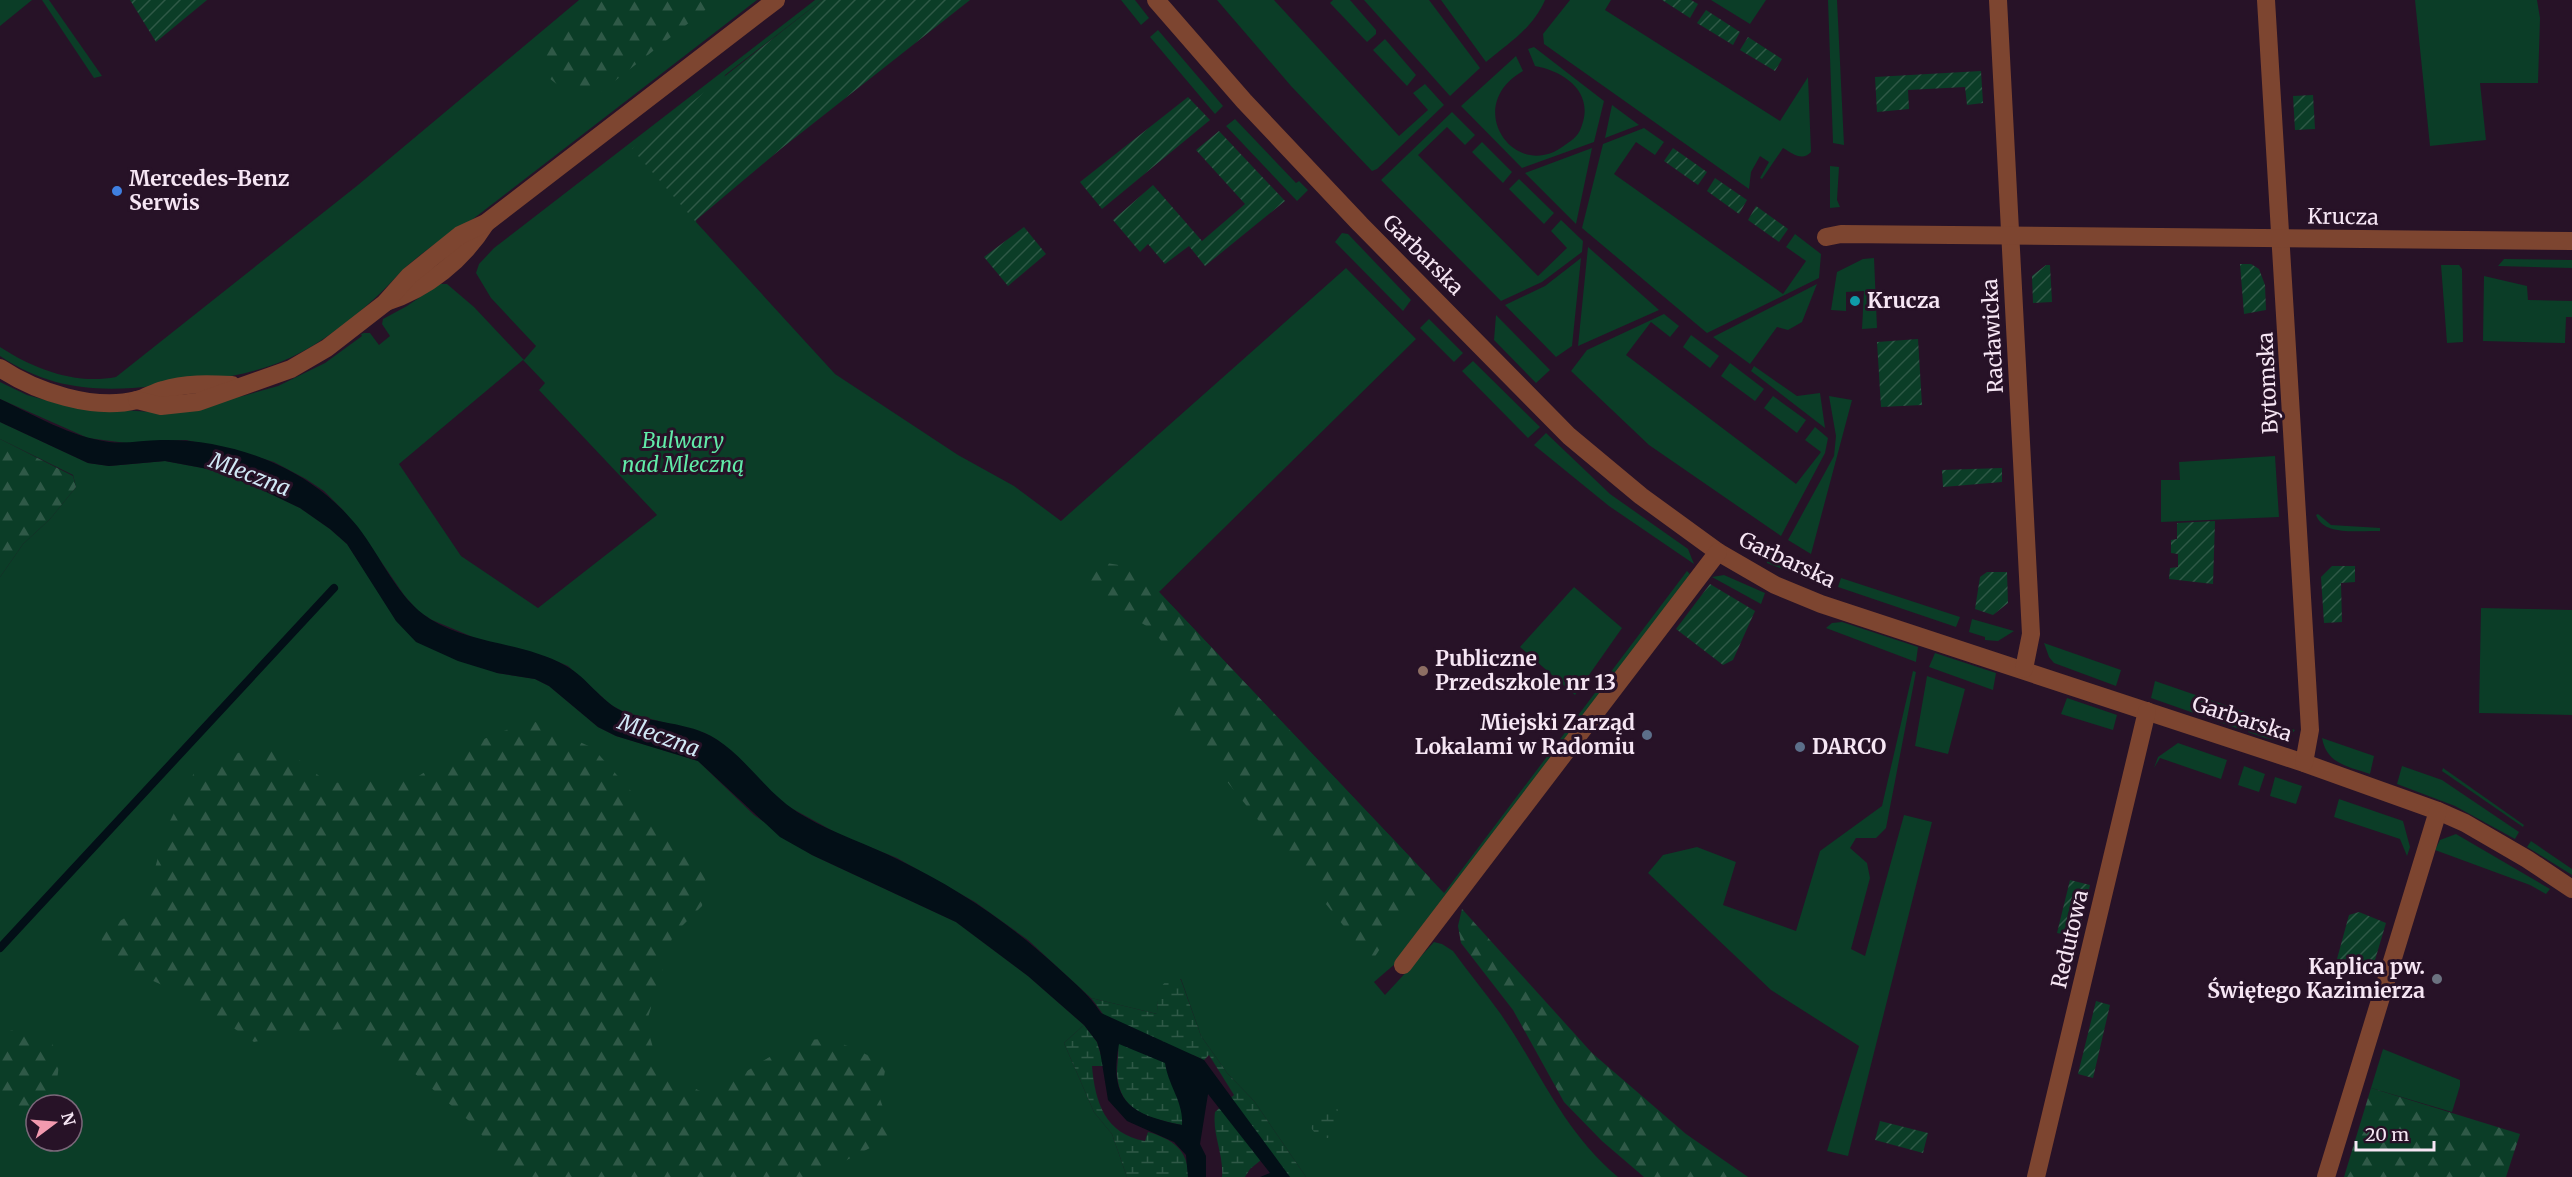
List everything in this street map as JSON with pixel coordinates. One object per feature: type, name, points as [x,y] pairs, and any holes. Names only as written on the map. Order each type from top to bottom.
[{"type":"street","points":[[0,368],[33,387],[71,399],[98,402],[136,400],[161,406],[189,403],[291,369],[340,339],[386,303],[409,276],[430,258],[460,235],[486,223],[776,0]]},
{"type":"street","name":"Garbarska","points":[[1155,0],[1244,101],[1569,436],[1641,496],[1718,552],[1774,585],[1821,604],[2024,669],[2304,763],[2438,811],[2465,823],[2527,859],[2572,889]]},
{"type":"street","name":"Racławicka","points":[[1998,0],[2031,634],[2024,669]]},
{"type":"street","name":"Bytomska","points":[[2266,0],[2310,730],[2304,763]]},
{"type":"street","name":"Krucza","points":[[1826,237],[1840,234],[2572,241]]},
{"type":"street","points":[[1403,965],[1718,552]]},
{"type":"street","name":"Redutowa","points":[[2036,1177],[2147,711]]},
{"type":"street","points":[[2326,1177],[2438,811]]},
{"type":"green space","points":[[0,0],[32,0],[0,26]]},
{"type":"green space","points":[[42,0],[49,0],[102,76],[94,78]]},
{"type":"green space","points":[[130,0],[207,0],[156,42]]},
{"type":"green space","points":[[579,0],[757,0],[473,219],[420,255],[343,325],[297,355],[254,371],[221,378],[114,389],[56,382],[38,376],[0,356],[0,347],[41,368],[70,377],[101,379],[116,377],[358,185]]},
{"type":"green space","points":[[601,0],[718,0],[602,91],[585,94],[567,90],[558,85],[545,72],[541,62],[542,49]]},
{"type":"green space","name":"Bulwary nad Mleczną","points":[[815,0],[822,0],[725,75],[696,222],[835,374],[958,455],[1014,486],[1061,521],[1346,268],[1416,339],[1159,592],[1444,893],[1687,571],[1690,574],[1403,957],[1374,982],[1385,995],[1434,942],[1453,951],[1500,1013],[1553,1099],[1582,1140],[1618,1177],[1306,1177],[1254,1101],[1227,1073],[1201,1036],[1181,979],[1158,1001],[1157,1014],[1091,998],[1028,940],[975,902],[897,858],[842,836],[782,803],[719,741],[705,733],[624,712],[611,705],[568,666],[549,658],[480,640],[432,620],[418,611],[343,510],[324,491],[274,462],[186,440],[126,443],[88,438],[0,399],[0,382],[27,395],[67,406],[151,412],[243,396],[278,386],[325,363],[362,336],[361,334],[370,333],[379,345],[390,336],[382,324],[383,319],[439,284],[447,284],[474,307],[524,360],[536,346],[491,298],[476,273],[479,264],[494,248]],"holes":[[[523,360],[545,383],[539,390],[657,515],[538,608],[461,556],[399,464]]]},
{"type":"green space","points":[[822,0],[970,0],[782,148],[695,221],[632,149]]},
{"type":"green space","points":[[1121,0],[1135,0],[1149,18],[1141,25]]},
{"type":"green space","points":[[1217,0],[1274,0],[1399,136],[1428,110],[1413,93],[1425,84],[1444,105],[1377,169],[1372,171],[1291,86]]},
{"type":"green space","points":[[1333,0],[1350,0],[1376,30],[1376,34],[1367,42],[1330,3]]},
{"type":"green space","points":[[1364,0],[1429,0],[1480,68],[1450,96]]},
{"type":"green space","points":[[1441,0],[1545,0],[1527,27],[1486,62]]},
{"type":"green space","points":[[1570,0],[1611,0],[1605,10],[1780,121],[1808,77],[1811,152],[1801,156],[1783,148],[1762,179],[1760,178],[1769,162],[1760,156],[1751,172],[1749,189],[1544,44],[1543,34]]},
{"type":"green space","points":[[1662,0],[1691,0],[1698,4],[1690,18]]},
{"type":"green space","points":[[1711,0],[1766,0],[1750,24]]},
{"type":"green space","points":[[1828,0],[1837,0],[1844,145],[1833,143]]},
{"type":"green space","points":[[2415,0],[2537,0],[2540,18],[2538,83],[2480,83],[2486,140],[2430,146]]},
{"type":"green space","points":[[1706,10],[1740,32],[1733,45],[1697,23]]},
{"type":"green space","points":[[1158,30],[1223,106],[1215,114],[1150,37]]},
{"type":"green space","points":[[1748,37],[1782,59],[1775,71],[1740,50]]},
{"type":"green space","points":[[1385,39],[1416,75],[1407,86],[1373,50]]},
{"type":"green space","points":[[1534,47],[1604,101],[1594,142],[1522,168],[1461,106],[1516,56],[1523,71],[1505,86],[1496,103],[1496,120],[1502,136],[1513,148],[1529,155],[1546,154],[1571,141],[1578,134],[1582,125],[1585,113],[1584,102],[1574,85],[1565,78],[1535,66],[1528,49]]},
{"type":"green space","points":[[1981,71],[1983,103],[1967,105],[1965,87],[1908,90],[1909,109],[1877,112],[1875,77]]},
{"type":"green space","points":[[2313,95],[2315,129],[2295,130],[2293,96]]},
{"type":"green space","points":[[1188,97],[1210,120],[1102,209],[1080,182]]},
{"type":"green space","points":[[1612,105],[1639,125],[1605,138]]},
{"type":"green space","points":[[1452,112],[1475,135],[1465,145],[1447,127],[1418,155],[1538,276],[1567,248],[1551,231],[1561,220],[1583,241],[1582,252],[1542,282],[1501,301],[1381,180]]},
{"type":"green space","points":[[1235,119],[1296,183],[1299,181],[1308,190],[1297,201],[1226,126]]},
{"type":"green space","points":[[1644,128],[1664,142],[1655,155],[1636,142],[1614,174],[1783,294],[1806,261],[1786,247],[1795,234],[1821,254],[1819,278],[1707,333],[1582,228],[1603,144]]},
{"type":"green space","points":[[1219,131],[1285,201],[1205,266],[1189,246],[1165,264],[1148,244],[1140,252],[1113,220],[1153,185],[1202,241],[1245,204],[1196,150]]},
{"type":"green space","points":[[1482,142],[1512,172],[1503,183],[1472,152]]},
{"type":"green space","points":[[1592,148],[1576,224],[1525,173]]},
{"type":"green space","points":[[1673,148],[1707,172],[1698,185],[1664,161]]},
{"type":"green space","points":[[1830,166],[1839,167],[1837,200],[1840,207],[1830,208]]},
{"type":"green space","points":[[1715,178],[1747,200],[1739,214],[1707,191]]},
{"type":"green space","points":[[1519,179],[1554,213],[1544,224],[1509,189]]},
{"type":"green space","points":[[1756,206],[1788,229],[1779,242],[1748,220]]},
{"type":"green space","points":[[1024,227],[1046,254],[1008,286],[984,257]]},
{"type":"green space","points":[[1342,233],[1348,234],[1411,300],[1403,311],[1335,242]]},
{"type":"green space","points":[[1588,247],[1659,310],[1578,346]]},
{"type":"green space","points":[[1581,258],[1572,346],[1556,357],[1505,305],[1545,286]]},
{"type":"green space","points":[[1874,258],[1877,328],[1862,329],[1864,291],[1846,292],[1846,311],[1831,310],[1837,272],[1863,259]]},
{"type":"green space","points":[[2504,259],[2572,260],[2572,268],[2498,266]]},
{"type":"green space","points":[[2240,264],[2251,264],[2259,269],[2265,285],[2266,310],[2244,314]]},
{"type":"green space","points":[[2046,265],[2050,265],[2052,302],[2033,303],[2032,276]]},
{"type":"green space","points":[[2441,265],[2459,265],[2462,269],[2463,342],[2447,343]]},
{"type":"green space","points":[[2484,276],[2527,286],[2528,300],[2572,301],[2572,317],[2566,317],[2565,343],[2483,341]]},
{"type":"green space","points":[[1817,284],[1802,322],[1788,330],[1777,327],[1750,364],[1713,337]]},
{"type":"green space","points":[[1664,314],[1679,326],[1670,337],[1651,322],[1626,355],[1796,484],[1821,452],[1805,440],[1815,427],[1828,438],[1825,453],[1781,536],[1649,445],[1571,371],[1587,350]]},
{"type":"green space","points":[[1496,315],[1550,370],[1536,383],[1494,340]]},
{"type":"green space","points":[[1429,319],[1463,353],[1454,362],[1420,328]]},
{"type":"green space","points":[[1691,335],[1719,356],[1710,368],[1683,347]]},
{"type":"green space","points":[[1918,339],[1922,405],[1881,407],[1877,342]]},
{"type":"green space","points":[[1473,361],[1540,427],[1528,438],[1462,371]]},
{"type":"green space","points":[[1730,363],[1764,389],[1755,401],[1721,376]]},
{"type":"green space","points":[[1754,366],[1797,396],[1820,393],[1825,428],[1751,371]]},
{"type":"green space","points":[[1773,396],[1806,420],[1797,433],[1764,408]]},
{"type":"green space","points":[[1829,396],[1852,400],[1811,554],[1788,540],[1834,456],[1836,436]]},
{"type":"green space","points":[[0,422],[88,463],[109,466],[165,461],[208,469],[252,485],[300,508],[347,544],[373,583],[497,673],[535,679],[549,686],[598,727],[616,736],[698,761],[754,815],[812,855],[956,922],[1028,976],[1084,1025],[1064,1043],[1094,1112],[1112,1134],[1127,1177],[0,1177],[0,577],[23,544],[50,519],[76,487],[73,475],[0,439]]},
{"type":"green space","points":[[1546,433],[1610,494],[1688,549],[1694,564],[1609,506],[1534,445]]},
{"type":"green space","points":[[0,439],[73,476],[76,487],[50,519],[23,544],[0,577]]},
{"type":"green space","points":[[2275,456],[2279,517],[2161,522],[2161,480],[2180,480],[2179,462]]},
{"type":"green space","points":[[2002,468],[2002,482],[1943,487],[1942,470]]},
{"type":"green space","points":[[2318,514],[2331,525],[2380,528],[2380,531],[2334,529],[2320,522],[2316,515]]},
{"type":"green space","points":[[2215,521],[2213,584],[2169,579],[2170,568],[2178,567],[2178,554],[2171,553],[2171,540],[2177,539],[2177,523]]},
{"type":"green space","points":[[1764,541],[1796,563],[1809,568],[1801,576],[1767,563]]},
{"type":"green space","points":[[1100,562],[1125,566],[1159,592],[1430,878],[1428,890],[1397,923],[1372,961],[1174,716],[1190,679],[1153,630],[1099,597],[1083,575]]},
{"type":"green space","points":[[2332,566],[2355,566],[2355,582],[2341,583],[2342,622],[2324,623],[2321,577]]},
{"type":"green space","points":[[1987,572],[2007,572],[2008,603],[1993,615],[1975,609],[1980,577]]},
{"type":"green space","points":[[1724,575],[1765,593],[1761,604],[1712,577]]},
{"type":"green space","points":[[1841,578],[1960,617],[1956,627],[1838,587]]},
{"type":"green space","points":[[1710,584],[1755,611],[1733,660],[1723,665],[1676,629]]},
{"type":"green space","points":[[1574,587],[1622,628],[1575,695],[1520,647]]},
{"type":"green space","points":[[2481,608],[2572,610],[2572,715],[2479,713]]},
{"type":"green space","points":[[1972,619],[2014,631],[1998,641],[1985,640],[1985,637],[1969,632]]},
{"type":"green space","points":[[1842,622],[1918,647],[1916,662],[1826,628],[1832,623]]},
{"type":"green space","points":[[2044,643],[2121,670],[2116,686],[2054,663]]},
{"type":"green space","points":[[1935,653],[1996,673],[1993,690],[1929,667]]},
{"type":"green space","points":[[1913,671],[1916,672],[1886,828],[1876,838],[1856,838],[1850,848],[1867,863],[1870,878],[1851,949],[1865,956],[1904,815],[1932,822],[1848,1156],[1827,1151],[1859,1046],[1771,990],[1648,873],[1663,855],[1697,847],[1736,862],[1723,905],[1796,931],[1820,851],[1882,806]]},
{"type":"green space","points":[[1927,676],[1965,689],[1948,754],[1915,746]]},
{"type":"green space","points":[[2155,681],[2248,713],[2242,730],[2151,698]]},
{"type":"green space","points":[[2067,698],[2117,715],[2113,730],[2061,714]]},
{"type":"green space","points":[[2255,715],[2295,730],[2285,739],[2279,740],[2248,732]]},
{"type":"green space","points":[[531,720],[593,748],[706,876],[702,906],[673,935],[646,1024],[660,1071],[710,1096],[763,1061],[793,1045],[821,1039],[836,1042],[886,1065],[880,1099],[893,1136],[814,1177],[512,1177],[476,1127],[406,1066],[348,1029],[307,1031],[254,1042],[185,995],[101,958],[102,932],[128,916],[147,914],[153,876],[165,831],[195,771],[245,750],[279,744],[328,783],[414,779],[464,747]]},
{"type":"green space","points":[[2322,738],[2374,756],[2370,774],[2333,759]]},
{"type":"green space","points":[[2178,743],[2227,760],[2221,779],[2160,758],[2154,768],[2158,757]]},
{"type":"green space","points":[[2244,766],[2265,774],[2259,792],[2238,785]]},
{"type":"green space","points":[[2402,766],[2442,780],[2519,832],[2515,839],[2455,806],[2397,784]]},
{"type":"green space","points":[[2443,768],[2524,825],[2523,827],[2442,771]]},
{"type":"green space","points":[[2275,777],[2302,786],[2296,804],[2270,796]]},
{"type":"green space","points":[[2339,799],[2403,821],[2410,847],[2407,856],[2400,839],[2334,817]]},
{"type":"green space","points":[[2456,834],[2550,889],[2546,894],[2530,885],[2435,850],[2440,840]]},
{"type":"green space","points":[[2531,841],[2572,869],[2572,875],[2527,847]]},
{"type":"green space","points":[[2070,880],[2090,885],[2078,937],[2057,933]]},
{"type":"green space","points":[[1462,909],[1592,1053],[1686,1134],[1748,1177],[1644,1177],[1602,1141],[1564,1102],[1513,1010],[1461,943],[1458,926]]},
{"type":"green space","points":[[2359,912],[2386,923],[2372,970],[2337,959],[2349,915]]},
{"type":"green space","points":[[1175,977],[1181,980],[1201,1036],[1227,1073],[1254,1101],[1306,1177],[1280,1175],[1261,1160],[1250,1169],[1245,1177],[1222,1177],[1215,1129],[1215,1112],[1234,1095],[1209,1055],[1204,1060],[1193,1055],[1180,1106],[1183,1112],[1182,1125],[1148,1116],[1130,1105],[1124,1097],[1117,1073],[1118,1052],[1115,1035],[1091,998],[1157,1014],[1158,997],[1162,987],[1165,982]]},
{"type":"green space","points":[[2096,1001],[2110,1005],[2093,1078],[2078,1074]]},
{"type":"green space","points":[[1084,1025],[1097,1042],[1104,1066],[1092,1066],[1093,1079],[1100,1104],[1111,1124],[1131,1137],[1145,1141],[1148,1132],[1171,1142],[1186,1160],[1188,1177],[1127,1177],[1112,1134],[1094,1112],[1064,1043]]},
{"type":"green space","points":[[19,1029],[42,1035],[49,1040],[57,1055],[58,1064],[56,1083],[50,1093],[24,1093],[24,1107],[0,1101],[0,1033]]},
{"type":"green space","points":[[2383,1049],[2460,1080],[2452,1112],[2371,1088]]},
{"type":"green space","points":[[2371,1088],[2520,1134],[2506,1177],[2344,1177]]},
{"type":"green space","points":[[1321,1107],[1337,1107],[1339,1121],[1335,1131],[1328,1138],[1319,1138],[1311,1128]]},
{"type":"green space","points":[[1880,1121],[1928,1133],[1923,1153],[1875,1140]]},
{"type":"water","name":"Mleczna","points":[[0,399],[53,425],[95,439],[109,442],[175,440],[205,443],[249,453],[300,476],[331,499],[349,517],[367,539],[399,589],[418,610],[430,619],[463,634],[550,658],[581,676],[614,707],[622,711],[694,729],[716,739],[791,808],[827,828],[920,871],[1001,921],[1074,982],[1101,1013],[1204,1060],[1290,1177],[1260,1177],[1270,1173],[1208,1094],[1200,1144],[1206,1156],[1206,1177],[1188,1177],[1186,1155],[1174,1142],[1127,1121],[1108,1100],[1097,1042],[1084,1025],[1028,976],[956,922],[812,855],[780,837],[698,761],[616,736],[598,727],[549,686],[535,679],[497,673],[458,661],[416,642],[396,621],[347,544],[300,508],[252,485],[208,469],[165,461],[109,466],[88,463],[0,422]],"holes":[[[1119,1044],[1165,1063],[1181,1109],[1182,1125],[1164,1121],[1137,1110],[1127,1102],[1117,1079],[1116,1063]]]},
{"type":"waterway","points":[[0,948],[334,588]]},
{"type":"place","name":"Mercedes-Benz Serwis","points":[[117,191]]},
{"type":"place","name":"Krucza","points":[[1855,301]]},
{"type":"place","name":"Publiczne Przedszkole nr 13","points":[[1423,671]]},
{"type":"place","name":"Miejski Zarząd Lokalami w Radomiu","points":[[1647,735]]},
{"type":"place","name":"DARCO","points":[[1800,747]]},
{"type":"place","name":"Kaplica pw. Świętego Kazimierza","points":[[2437,979]]}]
